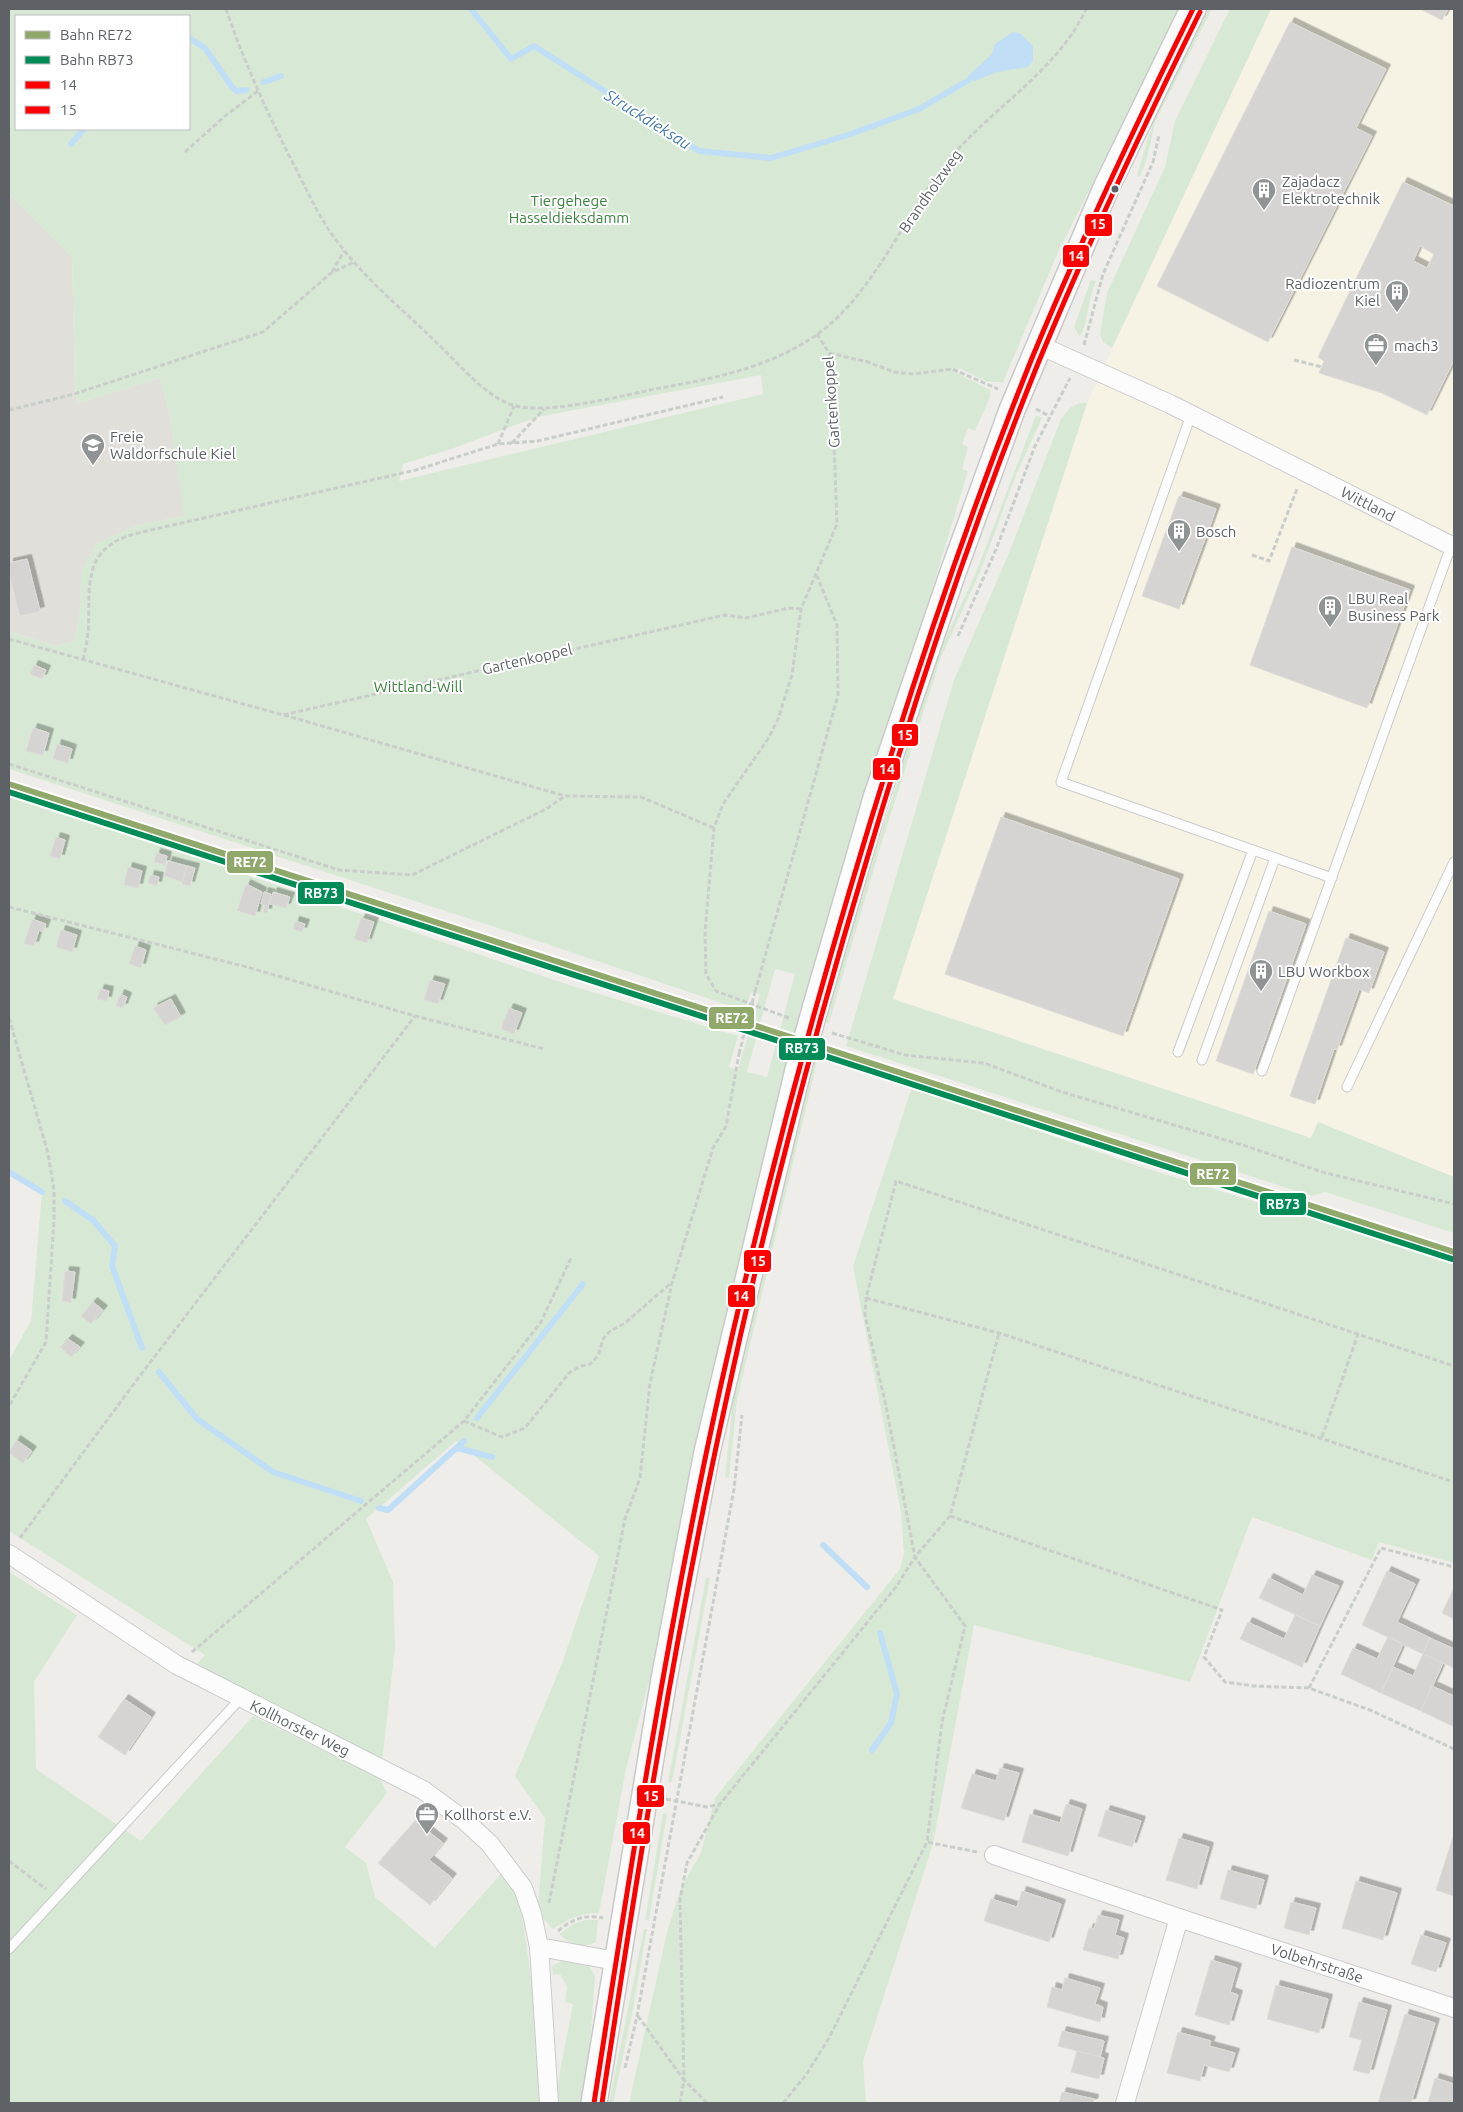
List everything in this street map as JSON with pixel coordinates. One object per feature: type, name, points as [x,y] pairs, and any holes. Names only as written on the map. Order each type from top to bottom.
[{"type":"main road","points":[[594,2103],[664,1679],[707,1452],[798,1070],[807,1015],[876,798],[958,560],[1010,417],[1110,180],[1193,9]]},
{"type":"street","name":"Wittland","points":[[1039,345],[1191,415],[1453,546]]},
{"type":"street","name":"Kollhorster Weg","points":[[12,1549],[177,1665],[240,1699],[373,1763],[423,1790],[464,1820],[490,1844],[523,1888],[532,1914],[539,1947],[549,2103]]},
{"type":"street","name":"Volbehrstraße","points":[[994,1856],[1454,2008]]},
{"type":"street","points":[[1125,2103],[1179,1918]]},
{"type":"street","points":[[539,1947],[616,1961]]},
{"type":"lane","points":[[1191,415],[1061,782],[1332,878]]},
{"type":"lane","points":[[1262,1071],[1453,546]]},
{"type":"lane","points":[[1178,1052],[1253,850]]},
{"type":"lane","points":[[1202,1060],[1275,858]]},
{"type":"lane","points":[[1347,1087],[1454,862]]},
{"type":"lane","points":[[9,1949],[240,1699]]},
{"type":"path","points":[[226,9],[238,46],[258,91],[322,220],[344,251],[475,379],[500,399],[514,406],[498,444]]},
{"type":"path","name":"Brandholzweg","points":[[817,334],[835,318],[872,278],[945,165],[985,122],[1060,52],[1077,30],[1086,9]]},
{"type":"path","points":[[185,152],[225,116],[258,91]]},
{"type":"path","points":[[957,638],[997,547],[1035,446],[1064,392],[1088,337],[1094,301],[1103,274],[1153,162],[1160,134]]},
{"type":"path","points":[[9,410],[71,395],[263,332],[331,272],[344,251]]},
{"type":"path","points":[[331,272],[354,262]]},
{"type":"path","name":"Gartenkoppel","points":[[9,639],[283,715],[725,614],[746,618],[789,608],[801,609],[817,575],[836,524],[832,378],[829,353],[817,334],[783,354],[744,370],[719,377],[544,409],[514,406]]},
{"type":"path","points":[[829,353],[868,362],[894,372],[913,374],[952,369]]},
{"type":"path","points":[[1294,360],[1322,367]]},
{"type":"path","points":[[82,660],[88,634],[90,580],[94,566],[100,554],[120,539],[142,532],[416,470],[498,444],[538,441],[723,397]]},
{"type":"path","points":[[511,443],[544,409]]},
{"type":"path","points":[[1252,554],[1269,561],[1292,499],[1305,472]]},
{"type":"path","points":[[549,1905],[625,1519],[640,1478],[650,1383],[672,1283],[713,1148],[726,1126],[739,1054],[755,992],[838,695],[837,625],[817,575]]},
{"type":"path","points":[[801,609],[792,675],[778,719],[768,739],[723,804],[714,828],[705,932],[706,974],[716,991],[807,1015]]},
{"type":"path","points":[[283,715],[564,796],[641,797],[714,828]]},
{"type":"path","points":[[9,764],[339,870],[412,875],[546,808],[564,796]]},
{"type":"path","points":[[9,907],[247,967],[415,1016],[544,1049]]},
{"type":"path","points":[[12,1549],[139,1377],[415,1016]]},
{"type":"path","points":[[9,1018],[48,1152],[54,1190],[46,1342],[9,1406]]},
{"type":"path","points":[[825,1031],[905,1055],[984,1063],[1062,1092],[1249,1147],[1322,1172],[1454,1204]]},
{"type":"path","points":[[783,2103],[806,2075],[829,2038],[926,1842],[942,1722],[965,1626],[914,1557],[886,1406],[865,1315],[866,1298],[896,1181],[1454,1366]]},
{"type":"path","points":[[177,1665],[464,1421],[541,1322],[571,1258]]},
{"type":"path","points":[[464,1421],[502,1437],[525,1428],[570,1372],[590,1364],[598,1356],[603,1339],[609,1332],[625,1323],[672,1283]]},
{"type":"path","points":[[866,1298],[999,1333],[1322,1437],[1454,1482]]},
{"type":"path","points":[[680,2103],[684,2080],[680,1900],[686,1863],[720,1804],[896,1587],[914,1557],[950,1516],[999,1333]]},
{"type":"path","points":[[1322,1437],[1358,1334]]},
{"type":"path","points":[[625,2069],[638,2016],[734,1490],[742,1414]]},
{"type":"path","points":[[950,1516],[1222,1610],[1204,1657],[1224,1682],[1254,1686],[1309,1688],[1370,1710],[1454,1749]]},
{"type":"path","points":[[1309,1688],[1381,1548],[1454,1567]]},
{"type":"path","points":[[676,1801],[706,1807],[720,1804]]},
{"type":"path","points":[[926,1842],[994,1856]]},
{"type":"path","points":[[9,1861],[55,1898]]},
{"type":"path","points":[[539,1947],[573,1920],[596,1916],[653,1926]]},
{"type":"path","points":[[638,2016],[684,2080],[707,2103]]},
{"type":"shaded area","points":[[1271,9],[1454,9],[1454,1177],[1318,1122],[1311,1138],[893,999],[1087,403]]},
{"type":"shaded area","name":"Freie Waldorfschule Kiel","points":[[9,194],[72,257],[75,388],[78,403],[160,378],[170,416],[185,516],[137,525],[78,623],[76,634],[71,642],[57,646],[9,631]]},
{"type":"green space","points":[[9,9],[1181,9],[1058,252],[1003,382],[988,382],[959,368],[957,373],[990,390],[990,397],[975,431],[968,428],[962,444],[968,447],[962,469],[968,471],[787,1067],[762,1165],[710,1390],[657,1651],[626,1769],[599,1913],[575,1917],[553,1929],[542,1917],[538,1907],[545,1818],[515,1776],[561,1666],[599,1556],[456,1441],[366,1519],[393,1582],[395,1648],[382,1762],[250,1700],[197,1664],[205,1655],[9,1531],[9,1360],[31,1321],[42,1192],[9,1172],[9,794],[566,984],[738,1036],[729,1067],[738,1070],[760,994],[751,992],[745,1011],[538,941],[9,769],[9,631],[57,646],[71,642],[79,619],[81,577],[95,544],[137,525],[184,516],[170,416],[160,378],[78,403],[75,388],[72,257],[9,194]],"holes":[[[761,375],[763,394],[399,481],[403,464],[451,449],[537,417]],[[775,969],[795,974],[767,1077],[747,1072]]]},
{"type":"green space","points":[[1207,9],[1212,9],[1155,122],[1147,158],[1140,177],[1137,175],[1157,109]]},
{"type":"green space","points":[[1230,9],[1271,9],[1112,348],[1103,342],[1100,334],[1107,293],[1165,167],[1175,121]]},
{"type":"green space","points":[[1091,280],[1096,281],[1080,337],[1074,327]]},
{"type":"green space","points":[[1080,403],[1087,403],[893,999],[1311,1138],[1318,1122],[1454,1177],[1454,1233],[1325,1192],[1312,1196],[846,1046],[954,680],[1009,553],[1061,419],[1071,407]]},
{"type":"green space","points":[[1036,415],[1042,418],[1016,475],[981,570],[941,657],[880,848],[829,1023],[825,1022],[876,848],[937,657],[977,570]]},
{"type":"green space","points":[[814,1060],[817,1061],[737,1400],[729,1478],[725,1477],[733,1400],[771,1229]]},
{"type":"green space","points":[[912,1087],[1138,1166],[1454,1262],[1454,1563],[1379,1542],[1372,1560],[1252,1517],[1190,1682],[974,1625],[933,1844],[863,2061],[866,2103],[629,2103],[667,1932],[681,1888],[701,1853],[715,1798],[900,1569],[904,1554],[901,1512],[853,1266]]},
{"type":"green space","points":[[9,1572],[77,1615],[34,1682],[36,1769],[141,1841],[253,1716],[380,1779],[387,1793],[345,1847],[366,1863],[375,1897],[435,1948],[501,1874],[513,1887],[521,1908],[532,1985],[542,2103],[9,2103]]},
{"type":"green space","points":[[706,1578],[710,1578],[672,1782],[668,1782]]},
{"type":"green space","points":[[663,1813],[667,1814],[649,1920],[645,1920]]},
{"type":"green space","points":[[585,1920],[598,1920],[596,1942],[586,1945],[576,1944],[559,1934],[575,1923]]},
{"type":"green space","points":[[644,1929],[647,1929],[632,2014],[613,2103],[609,2103]]},
{"type":"green space","points":[[562,1961],[588,1966],[595,1975],[589,2058],[582,2103],[554,2103],[573,2004],[565,2002],[567,1987],[560,1974],[553,1975],[552,1966]]},
{"type":"water","points":[[1013,32],[1020,33],[1033,46],[1033,61],[1028,67],[997,72],[975,81],[969,80],[968,76],[992,54],[995,44]]},
{"type":"building","points":[[1420,9],[1448,9],[1442,20]]},
{"type":"building","name":"Zajadacz Elektrotechnik","points":[[1290,22],[1386,69],[1356,128],[1372,136],[1268,342],[1157,286]]},
{"type":"building","name":"Radiozentrum Kiel","points":[[1403,182],[1454,206],[1454,360],[1427,415],[1382,393],[1319,373],[1324,361],[1318,357]],"holes":[[[1420,246],[1434,254],[1427,268],[1413,261]]]},
{"type":"building","name":"Bosch","points":[[1179,496],[1216,509],[1179,609],[1142,596]]},
{"type":"building","name":"LBU Real Business Park","points":[[1292,547],[1410,590],[1367,708],[1250,665]]},
{"type":"building","points":[[27,559],[40,611],[20,616],[9,573],[9,563]]},
{"type":"building","points":[[34,665],[46,670],[42,679],[30,674]]},
{"type":"building","points":[[33,728],[49,733],[43,755],[26,751]]},
{"type":"building","points":[[57,744],[72,749],[68,763],[53,759]]},
{"type":"building","points":[[1001,817],[1179,879],[1123,1036],[945,974]]},
{"type":"building","points":[[56,837],[65,840],[60,859],[50,856]]},
{"type":"building","points":[[156,853],[167,856],[165,865],[154,862]]},
{"type":"building","points":[[168,861],[187,866],[183,882],[164,876]]},
{"type":"building","points":[[187,866],[195,868],[190,886],[182,884]]},
{"type":"building","points":[[128,867],[142,871],[138,888],[124,885]]},
{"type":"building","points":[[150,875],[159,877],[157,886],[148,883]]},
{"type":"building","points":[[246,884],[262,892],[255,916],[237,911]]},
{"type":"building","points":[[264,892],[271,894],[267,913],[263,912],[265,905],[261,904]]},
{"type":"building","points":[[273,892],[290,897],[286,908],[270,904]]},
{"type":"building","name":"LBU Workbox","points":[[1269,911],[1306,924],[1253,1074],[1216,1061]]},
{"type":"building","points":[[361,918],[374,922],[367,943],[354,939]]},
{"type":"building","points":[[32,919],[46,924],[43,932],[39,930],[34,946],[24,944]]},
{"type":"building","points":[[295,921],[305,924],[302,932],[293,929]]},
{"type":"building","points":[[61,930],[77,935],[72,952],[56,947]]},
{"type":"building","points":[[1346,938],[1384,952],[1369,993],[1359,989],[1337,1050],[1334,1049],[1315,1104],[1290,1096]]},
{"type":"building","points":[[135,946],[146,950],[141,968],[129,964]]},
{"type":"building","points":[[430,980],[445,984],[438,1004],[424,1000]]},
{"type":"building","points":[[100,989],[109,991],[107,1001],[97,999]]},
{"type":"building","points":[[120,994],[127,997],[123,1008],[116,1006]]},
{"type":"building","points":[[171,999],[181,1017],[165,1025],[153,1008]]},
{"type":"building","points":[[509,1008],[522,1013],[514,1034],[501,1029]]},
{"type":"building","points":[[65,1271],[75,1272],[71,1303],[62,1301]]},
{"type":"building","points":[[93,1302],[103,1310],[91,1324],[81,1316]]},
{"type":"building","points":[[68,1339],[80,1347],[71,1357],[60,1347]]},
{"type":"building","points":[[16,1440],[32,1451],[23,1463],[9,1453]]},
{"type":"building","points":[[1387,1571],[1415,1584],[1397,1622],[1430,1638],[1423,1654],[1362,1625]]},
{"type":"building","points":[[1312,1575],[1339,1586],[1320,1626],[1259,1598],[1269,1578],[1303,1595]]},
{"type":"building","points":[[1454,1588],[1454,1619],[1442,1613]]},
{"type":"building","points":[[1295,1615],[1320,1626],[1302,1667],[1240,1639],[1248,1622],[1284,1639]]},
{"type":"building","points":[[1388,1637],[1403,1644],[1381,1693],[1341,1674],[1353,1648],[1377,1659]]},
{"type":"building","points":[[1430,1638],[1454,1649],[1454,1668],[1423,1654]]},
{"type":"building","points":[[1423,1654],[1443,1663],[1421,1711],[1381,1693],[1393,1667],[1413,1676]]},
{"type":"building","points":[[1432,1686],[1454,1696],[1454,1727],[1421,1711]]},
{"type":"building","points":[[124,1699],[151,1717],[125,1755],[98,1737]]},
{"type":"building","points":[[1000,1768],[1019,1773],[1004,1821],[961,1808],[972,1774],[996,1781]]},
{"type":"building","points":[[1066,1804],[1082,1809],[1068,1856],[1022,1842],[1030,1814],[1060,1823]]},
{"type":"building","points":[[1106,1810],[1141,1821],[1132,1847],[1098,1836]]},
{"type":"building","points":[[415,1821],[443,1843],[429,1860],[452,1878],[430,1905],[378,1863]]},
{"type":"building","points":[[1454,1834],[1454,1896],[1436,1890]]},
{"type":"building","points":[[1179,1838],[1209,1847],[1197,1889],[1166,1880]]},
{"type":"building","points":[[1228,1870],[1264,1880],[1256,1909],[1220,1899]]},
{"type":"building","points":[[1356,1881],[1397,1893],[1383,1940],[1342,1928]]},
{"type":"building","points":[[1022,1891],[1061,1904],[1049,1942],[984,1921],[991,1899],[1017,1907]]},
{"type":"building","points":[[1291,1902],[1316,1908],[1309,1935],[1284,1928]]},
{"type":"building","points":[[1098,1915],[1119,1920],[1115,1935],[1124,1938],[1118,1959],[1083,1950],[1089,1928],[1094,1929]]},
{"type":"building","points":[[1421,1935],[1446,1943],[1436,1972],[1411,1964]]},
{"type":"building","points":[[1211,1960],[1237,1968],[1230,1992],[1238,1995],[1229,2025],[1195,2015]]},
{"type":"building","points":[[1065,1978],[1100,1988],[1095,2004],[1103,2007],[1100,2022],[1047,2007],[1052,1987],[1062,1990]]},
{"type":"building","points":[[1276,1985],[1328,1999],[1319,2033],[1267,2019]]},
{"type":"building","points":[[1359,2002],[1387,2010],[1369,2074],[1353,2070],[1362,2040],[1349,2037]]},
{"type":"building","points":[[1405,2014],[1435,2023],[1411,2103],[1378,2103]]},
{"type":"building","points":[[1062,2031],[1104,2041],[1100,2057],[1058,2046]]},
{"type":"building","points":[[1178,2032],[1211,2041],[1209,2046],[1235,2053],[1229,2072],[1204,2065],[1200,2081],[1167,2073]]},
{"type":"building","points":[[1077,2051],[1104,2058],[1099,2079],[1071,2072]]},
{"type":"building","points":[[1435,2078],[1454,2084],[1454,2103],[1428,2103]]},
{"type":"building","points":[[1062,2092],[1094,2099],[1093,2103],[1059,2103]]},
{"type":"waterway","name":"Struckdieksau","points":[[471,9],[511,59],[534,46],[699,151],[771,158],[848,135],[919,109],[969,80]]},
{"type":"waterway","points":[[190,39],[205,48],[236,91],[246,90]]},
{"type":"waterway","points":[[264,82],[281,76]]},
{"type":"waterway","points":[[71,144],[83,130]]},
{"type":"waterway","points":[[9,1172],[42,1192]]},
{"type":"waterway","points":[[65,1201],[93,1220],[115,1246],[112,1266],[142,1348]]},
{"type":"waterway","points":[[477,1418],[583,1284]]},
{"type":"waterway","points":[[159,1372],[197,1419],[273,1472],[361,1501]]},
{"type":"waterway","points":[[379,1508],[388,1510],[464,1441]]},
{"type":"waterway","points":[[457,1448],[492,1457]]},
{"type":"waterway","points":[[823,1545],[867,1587]]},
{"type":"waterway","points":[[872,1750],[891,1723],[897,1694],[880,1633]]},
{"type":"rail line","name":"RE72","points":[[9,784],[1454,1252]]},
{"type":"rail line","name":"RB73","points":[[9,792],[1452,1259]]},
{"type":"transit line","name":"14","points":[[594,2103],[651,1745],[701,1478],[738,1308],[778,1148],[821,989],[908,702],[994,455],[1032,358],[1089,226],[1193,9]]},
{"type":"transit line","name":"15","points":[[602,2103],[658,1751],[690,1576],[757,1265],[791,1129],[828,994],[906,733],[947,608],[991,484],[1039,361],[1096,229],[1200,12]]},
{"type":"place","name":"Zajadacz Elektrotechnik","points":[[1264,211]]},
{"type":"place","name":"Radiozentrum Kiel","points":[[1397,313]]},
{"type":"place","name":"mach3","points":[[1376,366]]},
{"type":"place","name":"Freie Waldorfschule Kiel","points":[[93,466]]},
{"type":"place","name":"Bosch","points":[[1179,552]]},
{"type":"place","name":"LBU Real Business Park","points":[[1330,628]]},
{"type":"place","name":"LBU Workbox","points":[[1261,992]]},
{"type":"place","name":"Kollhorst e.V.","points":[[427,1835]]},
{"type":"park label","name":"Tiergehege Hasseldieksdamm","points":[[569,208]]},
{"type":"park label","name":"Wittland-Will","points":[[418,686]]}]
